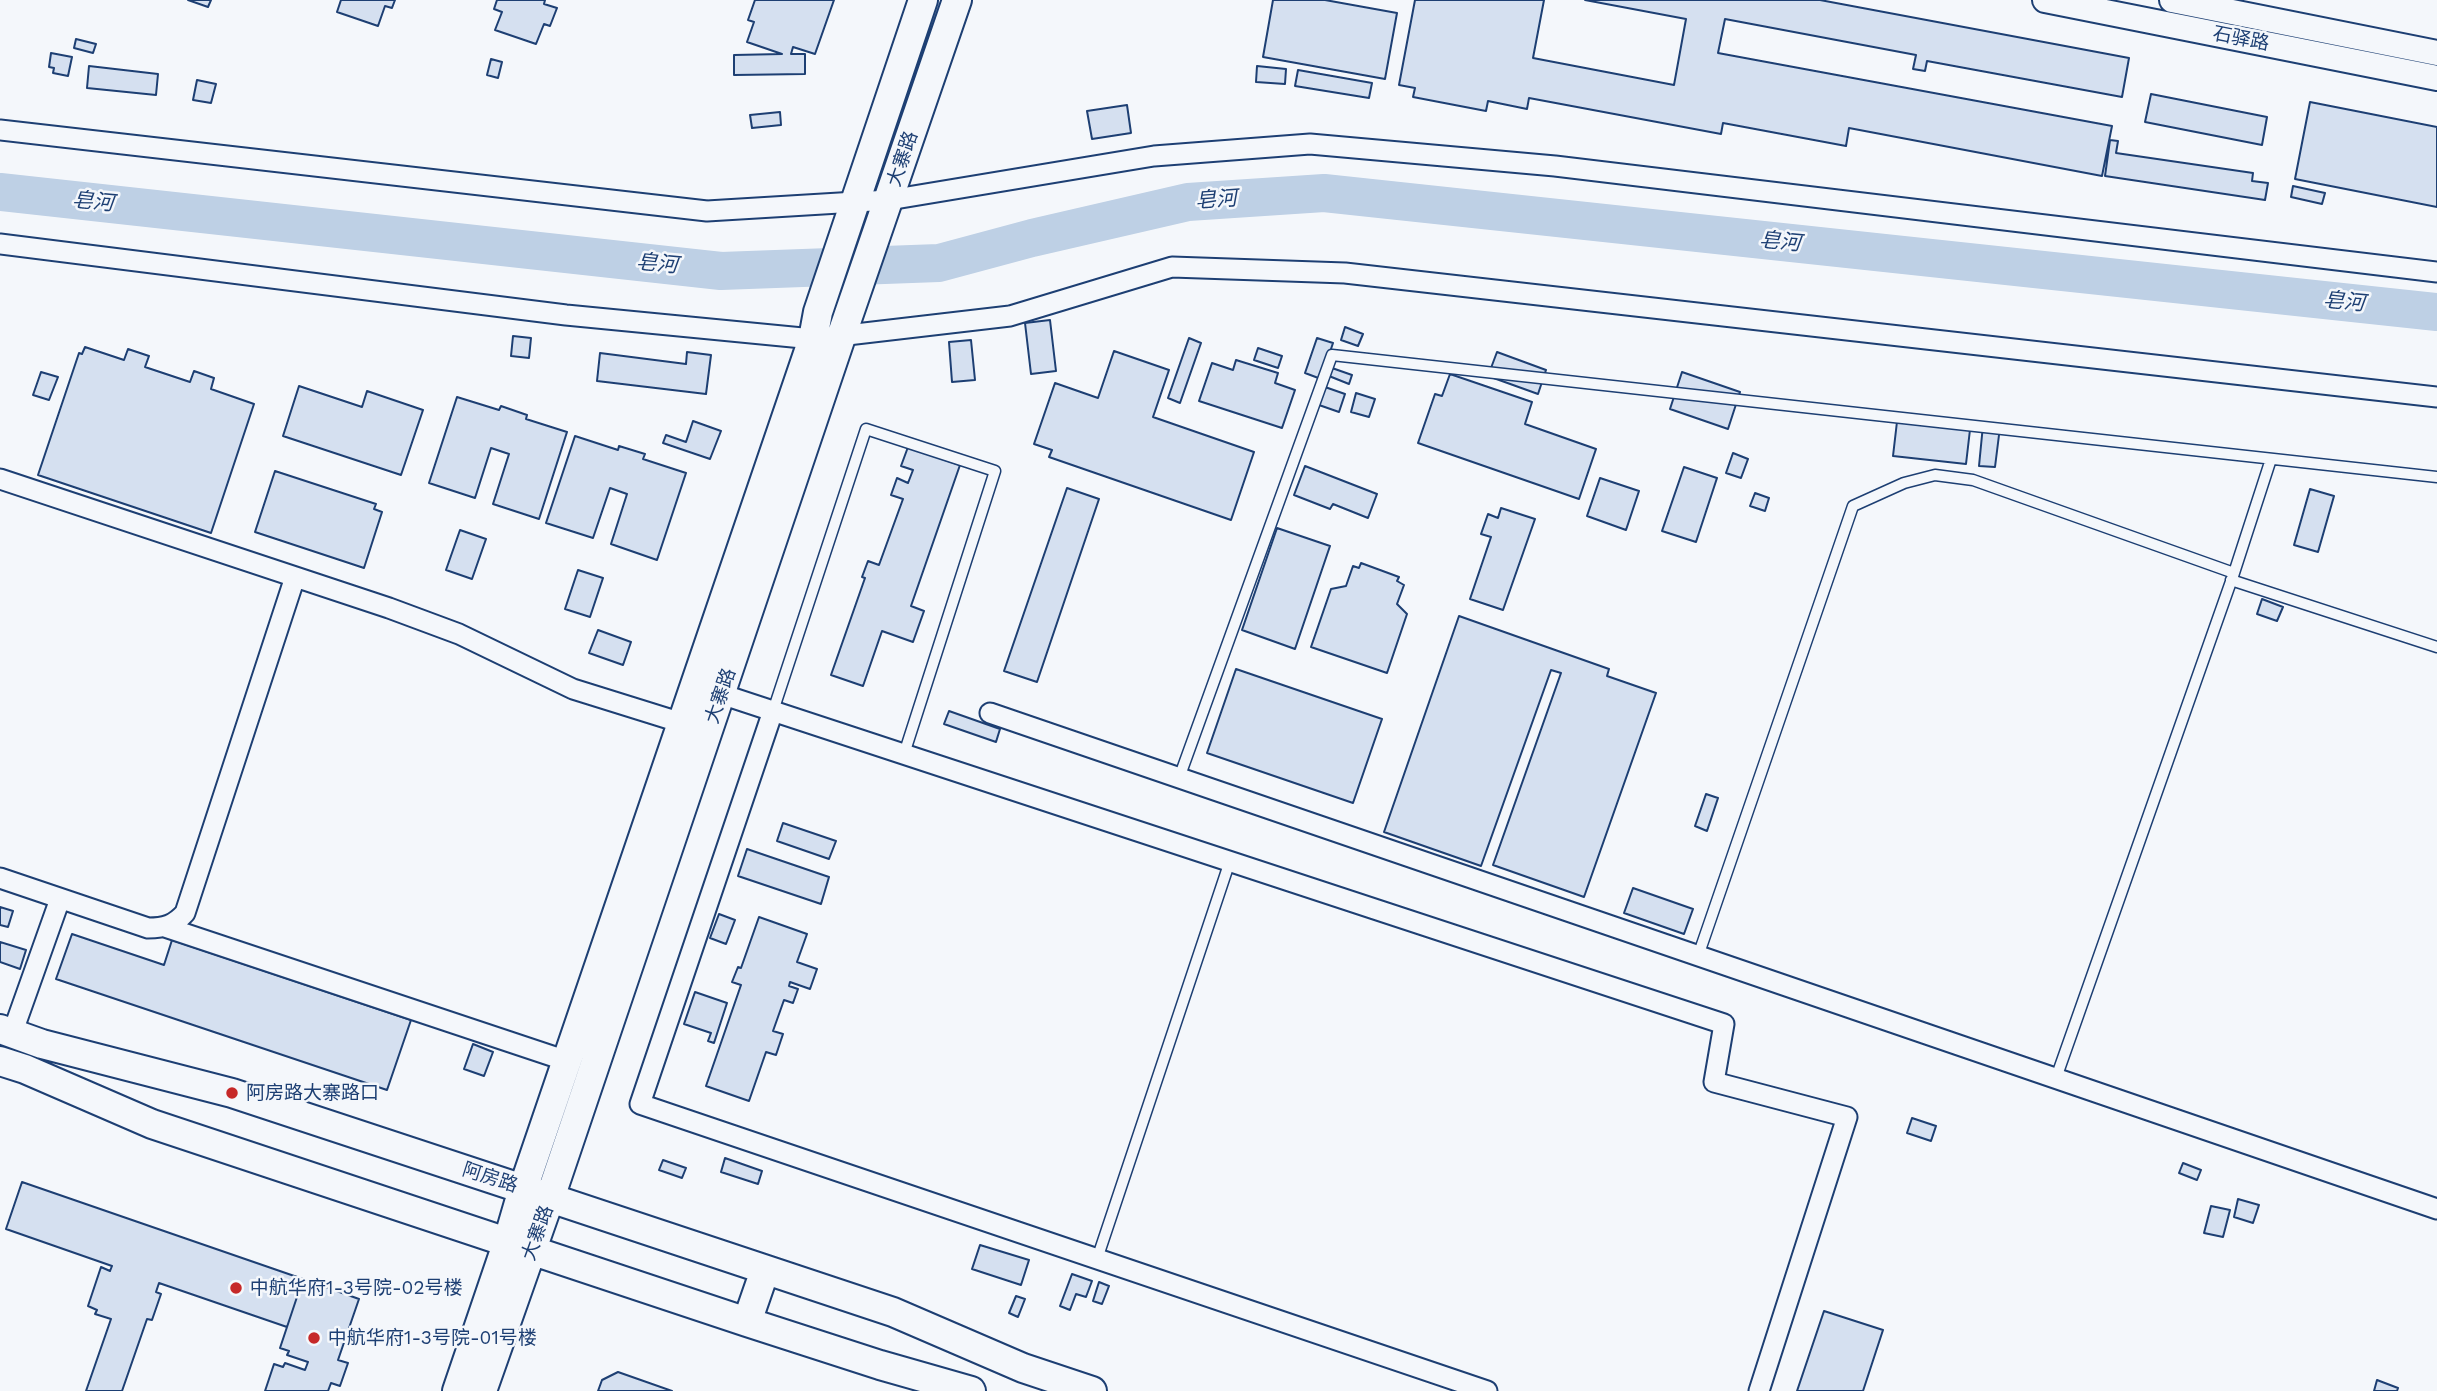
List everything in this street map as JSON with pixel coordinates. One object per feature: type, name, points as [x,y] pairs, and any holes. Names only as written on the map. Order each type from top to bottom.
[{"type":"main road","name":"大寨路","points":[[457,1391],[519,1247],[550,1198],[721,694],[827,338],[818,312],[922,0]]},
{"type":"main road","name":"大寨路","points":[[482,1391],[519,1247],[523,1189],[682,723],[827,338],[852,310],[957,0]]},
{"type":"main road","name":"阿房路","points":[[6,1031],[42,1044],[232,1093],[523,1189],[893,1312],[1023,1368],[1092,1391]]},
{"type":"main road","points":[[0,1061],[25,1069],[152,1124],[747,1322],[971,1391]]},
{"type":"main road","points":[[747,1322],[765,1270]]},
{"type":"street","name":"石驿路","points":[[2045,0],[2437,78]]},
{"type":"street","name":"石驿路","points":[[2177,1],[2437,53]]},
{"type":"street","points":[[0,130],[707,211],[889,200],[1154,156],[1310,144],[1555,166],[2437,272]]},
{"type":"street","points":[[0,244],[566,315],[827,338],[1010,316],[1172,267],[1345,273],[2437,397]]},
{"type":"street","points":[[0,479],[389,608],[459,634],[573,689],[682,723]]},
{"type":"street","points":[[0,878],[148,928],[176,923],[186,913],[295,577]]},
{"type":"street","points":[[721,694],[1724,1024],[1714,1082],[1847,1117],[1759,1391]]},
{"type":"street","points":[[773,711],[640,1104],[1487,1391]]},
{"type":"street","points":[[990,713],[2437,1209]]},
{"type":"street","points":[[6,1031],[60,898]]},
{"type":"street","points":[[165,927],[567,1061]]},
{"type":"lane","points":[[1179,778],[1332,355],[2437,477]]},
{"type":"lane","points":[[773,711],[866,429],[995,471],[904,754]]},
{"type":"lane","points":[[2056,1078],[2233,577],[2271,459]]},
{"type":"lane","points":[[1698,956],[1853,506],[1904,483],[1935,475],[1973,480],[2233,577],[2437,647]]},
{"type":"lane","points":[[1097,1259],[1230,861]]},
{"type":"building","points":[[188,0],[211,0],[208,7]]},
{"type":"building","points":[[341,0],[395,0],[392,8],[385,6],[378,26],[337,12]]},
{"type":"building","points":[[497,0],[545,0],[544,4],[557,8],[550,26],[544,24],[536,44],[495,30],[502,12],[494,9]]},
{"type":"building","points":[[755,0],[834,0],[815,54],[793,47],[791,54],[805,54],[805,74],[734,75],[734,55],[782,54],[747,42],[754,22],[748,20]]},
{"type":"building","points":[[1273,0],[1325,0],[1397,13],[1385,79],[1263,57]]},
{"type":"building","points":[[1415,0],[1544,0],[1533,58],[1674,85],[1686,19],[1585,0],[1820,0],[2129,58],[2122,97],[1927,61],[1925,71],[1913,69],[1916,55],[1725,19],[1718,53],[2112,126],[2102,176],[1849,128],[1846,146],[1723,123],[1721,134],[1529,98],[1527,109],[1488,101],[1486,111],[1413,97],[1415,88],[1399,85]]},
{"type":"building","points":[[76,39],[96,44],[93,53],[74,48]]},
{"type":"building","points":[[51,53],[72,57],[68,76],[53,73],[54,68],[49,67]]},
{"type":"building","points":[[491,59],[502,62],[498,78],[487,75]]},
{"type":"building","points":[[89,66],[158,74],[156,95],[87,88]]},
{"type":"building","points":[[1257,66],[1286,69],[1285,84],[1256,82]]},
{"type":"building","points":[[1298,70],[1372,83],[1369,98],[1295,86]]},
{"type":"building","points":[[197,80],[216,84],[211,103],[193,100]]},
{"type":"building","points":[[2151,94],[2267,117],[2262,145],[2145,122]]},
{"type":"building","points":[[2310,102],[2437,127],[2437,207],[2295,179]]},
{"type":"building","points":[[1127,105],[1131,133],[1092,139],[1087,111]]},
{"type":"building","points":[[780,112],[781,125],[752,128],[750,115]]},
{"type":"building","points":[[2110,140],[2118,141],[2116,153],[2253,173],[2252,181],[2268,183],[2265,200],[2105,176]]},
{"type":"building","points":[[2293,186],[2325,193],[2322,204],[2291,197]]},
{"type":"building","points":[[1050,320],[1056,371],[1031,374],[1025,323]]},
{"type":"building","points":[[1345,327],[1363,334],[1358,346],[1341,340]]},
{"type":"building","points":[[513,336],[531,338],[529,358],[511,356]]},
{"type":"building","points":[[1189,338],[1201,343],[1180,403],[1168,398]]},
{"type":"building","points":[[1317,338],[1333,343],[1321,379],[1305,373]]},
{"type":"building","points":[[971,340],[975,380],[952,382],[949,342]]},
{"type":"building","points":[[85,347],[124,360],[128,349],[149,356],[145,367],[190,382],[194,371],[214,378],[211,389],[254,404],[211,533],[38,475],[79,353],[82,354]]},
{"type":"building","points":[[1258,348],[1282,356],[1278,368],[1254,360]]},
{"type":"building","points":[[1114,351],[1169,370],[1153,417],[1254,452],[1231,520],[1049,457],[1052,450],[1034,444],[1055,383],[1098,398]]},
{"type":"building","points":[[687,352],[711,355],[706,394],[597,381],[600,353],[686,364]]},
{"type":"building","points":[[1497,352],[1546,370],[1538,394],[1488,376]]},
{"type":"building","points":[[1236,360],[1278,373],[1275,383],[1295,390],[1282,428],[1199,401],[1212,363],[1233,370]]},
{"type":"building","points":[[1332,368],[1352,375],[1349,384],[1329,376]]},
{"type":"building","points":[[41,372],[58,377],[49,400],[33,395]]},
{"type":"building","points":[[1682,372],[1740,392],[1728,429],[1670,409]]},
{"type":"building","points":[[1450,374],[1532,402],[1525,424],[1596,449],[1579,499],[1418,443],[1435,394],[1442,396]]},
{"type":"building","points":[[299,386],[362,407],[367,391],[423,410],[401,475],[283,436]]},
{"type":"building","points":[[1325,387],[1345,394],[1339,412],[1319,405]]},
{"type":"building","points":[[1356,393],[1375,399],[1369,417],[1351,412]]},
{"type":"building","points":[[457,397],[499,410],[501,406],[527,415],[526,419],[567,432],[539,519],[493,504],[509,454],[491,448],[475,498],[429,483]]},
{"type":"building","points":[[1898,413],[1971,421],[1966,464],[1893,456]]},
{"type":"building","points":[[693,421],[721,431],[710,459],[663,443],[666,435],[686,442]]},
{"type":"building","points":[[1983,425],[2000,427],[1995,467],[1979,466]]},
{"type":"building","points":[[575,436],[618,450],[619,446],[645,454],[643,459],[686,473],[657,560],[611,544],[627,494],[610,488],[593,538],[546,523]]},
{"type":"building","points":[[908,447],[960,465],[911,606],[924,611],[913,642],[882,631],[863,686],[831,675],[865,578],[862,577],[868,561],[879,565],[903,499],[891,495],[897,478],[908,483],[913,470],[901,466]]},
{"type":"building","points":[[1733,453],[1748,459],[1741,478],[1726,473]]},
{"type":"building","points":[[1305,466],[1377,494],[1368,518],[1333,504],[1330,509],[1294,495]]},
{"type":"building","points":[[1684,467],[1717,478],[1696,542],[1662,531]]},
{"type":"building","points":[[275,471],[376,504],[374,509],[382,512],[364,568],[255,532]]},
{"type":"building","points":[[1600,478],[1639,491],[1626,530],[1587,516]]},
{"type":"building","points":[[1067,488],[1099,499],[1037,682],[1004,671]]},
{"type":"building","points":[[2310,489],[2334,496],[2318,552],[2294,545]]},
{"type":"building","points":[[1755,493],[1769,498],[1765,511],[1750,506]]},
{"type":"building","points":[[1501,508],[1535,519],[1503,610],[1470,599],[1491,537],[1481,534],[1488,514],[1498,518]]},
{"type":"building","points":[[1277,528],[1330,546],[1295,649],[1242,630]]},
{"type":"building","points":[[460,530],[486,539],[472,579],[446,570]]},
{"type":"building","points":[[1361,563],[1399,577],[1397,581],[1404,585],[1397,604],[1407,614],[1387,673],[1311,647],[1331,589],[1346,586],[1353,566],[1359,568]]},
{"type":"building","points":[[578,570],[603,578],[590,617],[565,609]]},
{"type":"building","points":[[2262,599],[2283,607],[2277,621],[2257,614]]},
{"type":"building","points":[[1459,616],[1609,669],[1607,676],[1656,693],[1584,897],[1493,865],[1561,673],[1551,670],[1481,866],[1384,832]]},
{"type":"building","points":[[598,630],[631,642],[623,665],[589,653]]},
{"type":"building","points":[[1236,669],[1382,719],[1353,803],[1207,753]]},
{"type":"building","points":[[949,711],[1000,729],[996,742],[944,724]]},
{"type":"building","points":[[1706,794],[1718,798],[1707,831],[1695,826]]},
{"type":"building","points":[[783,823],[836,841],[829,859],[777,841]]},
{"type":"building","points":[[747,849],[829,877],[821,904],[738,876]]},
{"type":"building","points":[[1633,888],[1693,909],[1684,934],[1624,913]]},
{"type":"building","points":[[0,907],[13,911],[8,927],[0,925]]},
{"type":"building","points":[[719,914],[735,920],[726,944],[710,938]]},
{"type":"building","points":[[759,917],[807,934],[797,962],[817,969],[810,989],[790,982],[789,986],[798,989],[793,1003],[784,1000],[773,1031],[783,1034],[776,1055],[766,1052],[749,1101],[706,1086],[741,985],[732,982],[738,967],[741,968]]},
{"type":"building","points":[[72,934],[164,965],[172,940],[411,1020],[387,1090],[56,979]]},
{"type":"building","points":[[0,942],[26,950],[20,969],[0,962]]},
{"type":"building","points":[[695,992],[727,1003],[714,1043],[708,1041],[711,1033],[684,1024]]},
{"type":"building","points":[[473,1044],[493,1052],[484,1076],[464,1069]]},
{"type":"building","points":[[1912,1118],[1936,1126],[1931,1141],[1907,1133]]},
{"type":"building","points":[[725,1158],[762,1171],[758,1184],[721,1172]]},
{"type":"building","points":[[663,1160],[686,1168],[682,1178],[659,1170]]},
{"type":"building","points":[[2183,1163],[2201,1170],[2197,1180],[2179,1173]]},
{"type":"building","name":"中航华府1-3号院-02号楼","points":[[22,1182],[303,1279],[287,1327],[159,1283],[156,1292],[161,1294],[152,1320],[147,1319],[122,1391],[86,1391],[111,1319],[95,1314],[97,1310],[88,1306],[101,1267],[110,1271],[112,1266],[6,1229]]},
{"type":"building","points":[[2238,1199],[2259,1205],[2253,1223],[2234,1217]]},
{"type":"building","points":[[2211,1206],[2230,1210],[2223,1237],[2204,1233]]},
{"type":"building","points":[[980,1245],[1029,1260],[1021,1285],[972,1269]]},
{"type":"building","points":[[1072,1274],[1092,1281],[1086,1297],[1076,1294],[1070,1310],[1060,1306]]},
{"type":"building","name":"中航华府1-3号院-01号楼","points":[[303,1279],[359,1299],[338,1360],[348,1363],[340,1386],[331,1383],[328,1391],[265,1391],[274,1364],[283,1367],[285,1363],[305,1370],[308,1362],[287,1355],[289,1351],[280,1348]]},
{"type":"building","points":[[1099,1282],[1109,1286],[1102,1304],[1093,1301]]},
{"type":"building","points":[[1016,1296],[1025,1299],[1018,1317],[1009,1313]]},
{"type":"building","points":[[1824,1311],[1883,1330],[1863,1391],[1797,1391]]},
{"type":"building","points":[[618,1372],[672,1391],[598,1391],[602,1380]]},
{"type":"building","points":[[2377,1380],[2398,1388],[2397,1391],[2374,1391]]},
{"type":"waterway","name":"皂河","points":[[0,192],[721,271],[939,263],[1032,238],[1188,202],[1324,193],[2437,312]]},
{"type":"place","name":"阿房路大寨路口","points":[[232,1093]]},
{"type":"place","name":"中航华府1-3号院-02号楼","points":[[236,1288]]},
{"type":"place","name":"中航华府1-3号院-01号楼","points":[[314,1338]]}]
